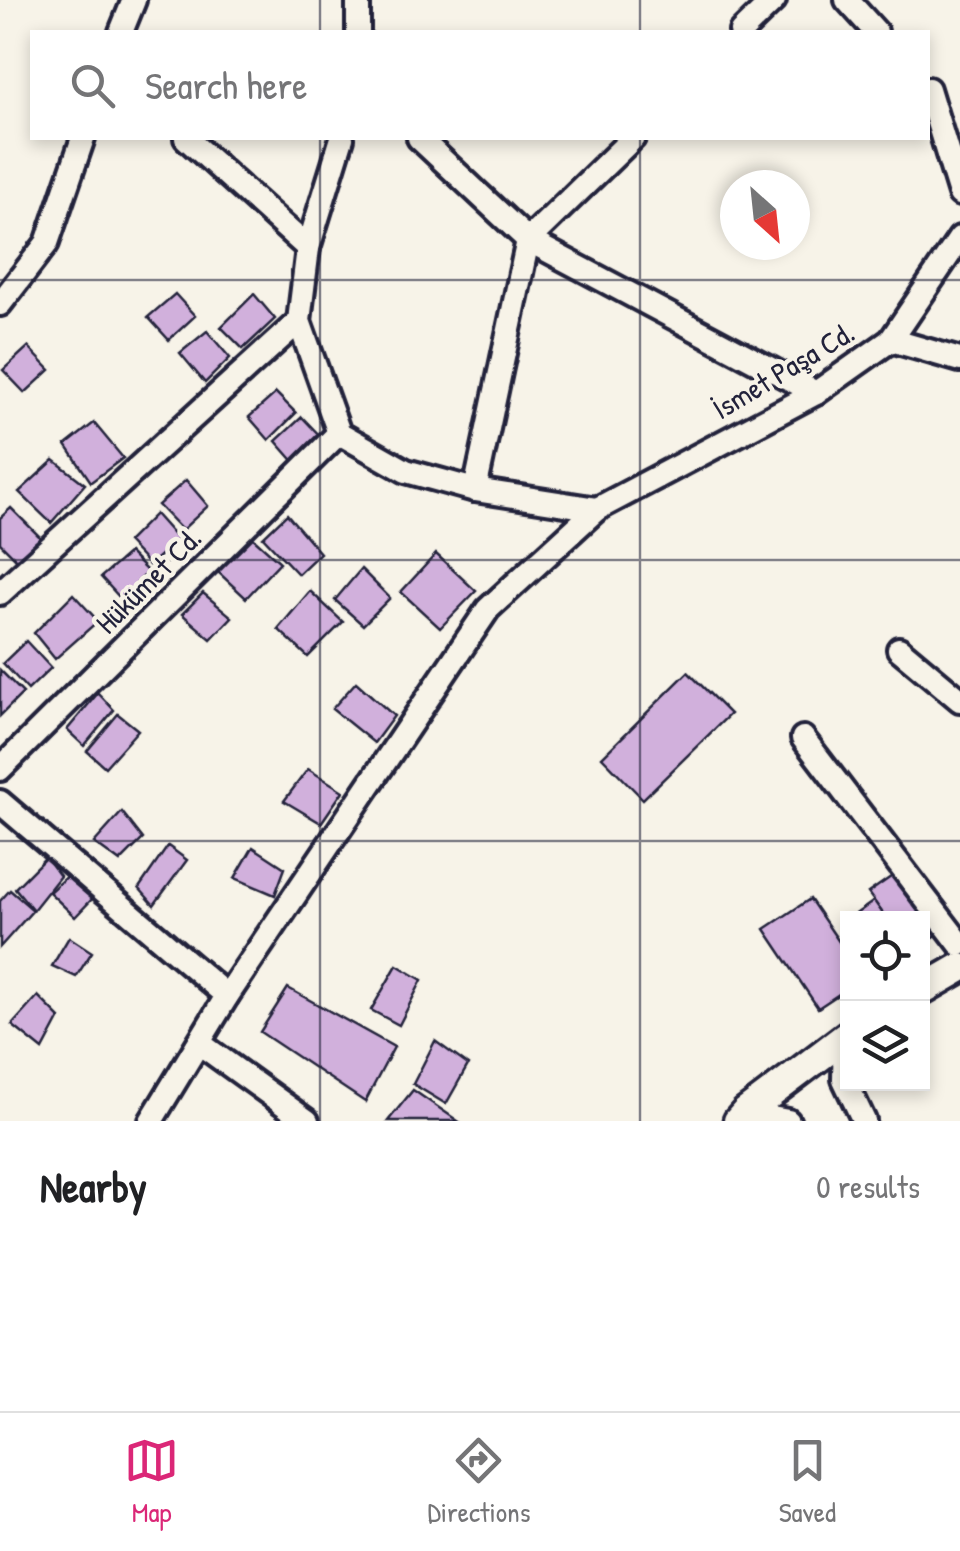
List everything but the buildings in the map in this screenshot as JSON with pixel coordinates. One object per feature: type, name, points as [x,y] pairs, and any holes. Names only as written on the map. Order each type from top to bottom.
[{"type":"main road","points":[[930,985],[960,968]]},
{"type":"main road","points":[[742,1117],[840,1040]]},
{"type":"street","points":[[122,30],[134,0]]},
{"type":"street","points":[[358,0],[358,30]]},
{"type":"street","points":[[742,30],[774,0]]},
{"type":"street","points":[[847,0],[874,30]]},
{"type":"street","points":[[930,96],[960,194]]},
{"type":"street","points":[[0,304],[47,243],[82,140]]},
{"type":"street","points":[[188,140],[308,248]]},
{"type":"street","points":[[341,140],[308,248],[299,321],[339,434],[406,471],[475,490],[597,509]]},
{"type":"street","points":[[421,140],[528,240],[816,393]]},
{"type":"street","points":[[475,490],[528,240],[631,140]]},
{"type":"street","name":"İsmet Paşa Cd.","points":[[152,1121],[228,996],[488,610],[597,509],[816,393],[890,340],[960,238]]},
{"type":"street","points":[[0,594],[299,321]]},
{"type":"street","points":[[890,340],[960,360]]},
{"type":"street","name":"Hükümet Cd.","points":[[0,769],[339,434]]},
{"type":"street","points":[[899,649],[960,700]]},
{"type":"street","points":[[803,738],[960,944]]},
{"type":"street","points":[[0,802],[228,996]]},
{"type":"street","points":[[199,1043],[307,1121]]},
{"type":"street","points":[[850,1091],[864,1121]]},
{"type":"street","points":[[742,1117],[788,1121]]}]
